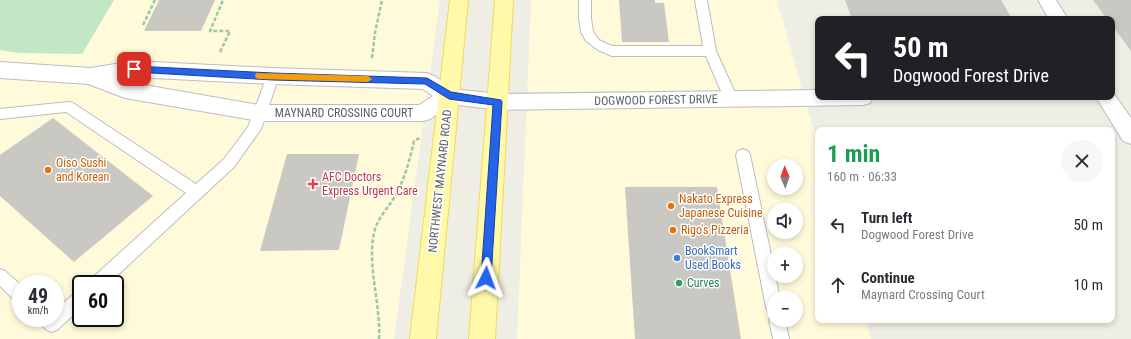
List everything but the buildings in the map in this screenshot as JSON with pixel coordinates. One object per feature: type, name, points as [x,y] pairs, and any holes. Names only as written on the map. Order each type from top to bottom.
[{"type":"main road","name":"NORTHWEST MAYNARD ROAD","points":[[423,339],[459,0]]},
{"type":"main road","points":[[482,339],[504,0]]},
{"type":"street","points":[[1047,0],[1057,16]]},
{"type":"street","name":"MAYNARD CROSSING COURT","points":[[0,70],[90,76],[134,69],[273,76],[427,81],[449,96],[423,113],[259,113],[125,90],[90,76]]},
{"type":"street","name":"DOGWOOD FOREST DRIVE","points":[[449,96],[498,102],[815,98]]},
{"type":"street","points":[[1108,100],[1131,135]]},
{"type":"lane","points":[[585,0],[585,26],[590,38],[599,47],[612,51],[710,51]]},
{"type":"lane","points":[[701,0],[710,51],[731,99]]},
{"type":"lane","points":[[107,275],[229,163],[254,129],[273,76]]},
{"type":"lane","points":[[0,114],[68,108],[198,193]]},
{"type":"lane","points":[[743,155],[771,291]]},
{"type":"lane","points":[[0,276],[12,287]]},
{"type":"lane","points":[[64,313],[72,306]]},
{"type":"lane","points":[[778,327],[780,339]]},
{"type":"path","points":[[143,25],[155,0]]},
{"type":"path","points":[[217,58],[230,31],[210,31],[223,0]]},
{"type":"path","points":[[371,63],[375,33],[382,0]]},
{"type":"path","points":[[379,339],[381,323],[372,250],[374,231],[397,193],[409,163],[414,141],[421,137]]},
{"type":"shaded area","points":[[0,0],[440,0],[394,339],[0,339]]},
{"type":"shaded area","points":[[531,0],[777,0],[815,134],[815,323],[867,323],[871,339],[517,339]]},
{"type":"green space","points":[[0,0],[114,0],[82,54],[20,53],[0,50]]},
{"type":"slow traffic","points":[[259,76],[368,79]]},
{"type":"place","name":"Oiso Sushi and Korean","points":[[48,170]]},
{"type":"place","name":"AFC Doctors Express Urgent Care","points":[[313,184]]},
{"type":"place","name":"Nakato Express Japanese Cuisine","points":[[671,206]]},
{"type":"place","name":"Rigo's Pizzeria","points":[[673,230]]},
{"type":"place","name":"BookSmart Used Books","points":[[677,258]]},
{"type":"place","name":"Curves","points":[[679,283]]},
{"type":"route","points":[[134,69],[273,76],[427,81],[449,96],[498,102],[486,278]]}]
